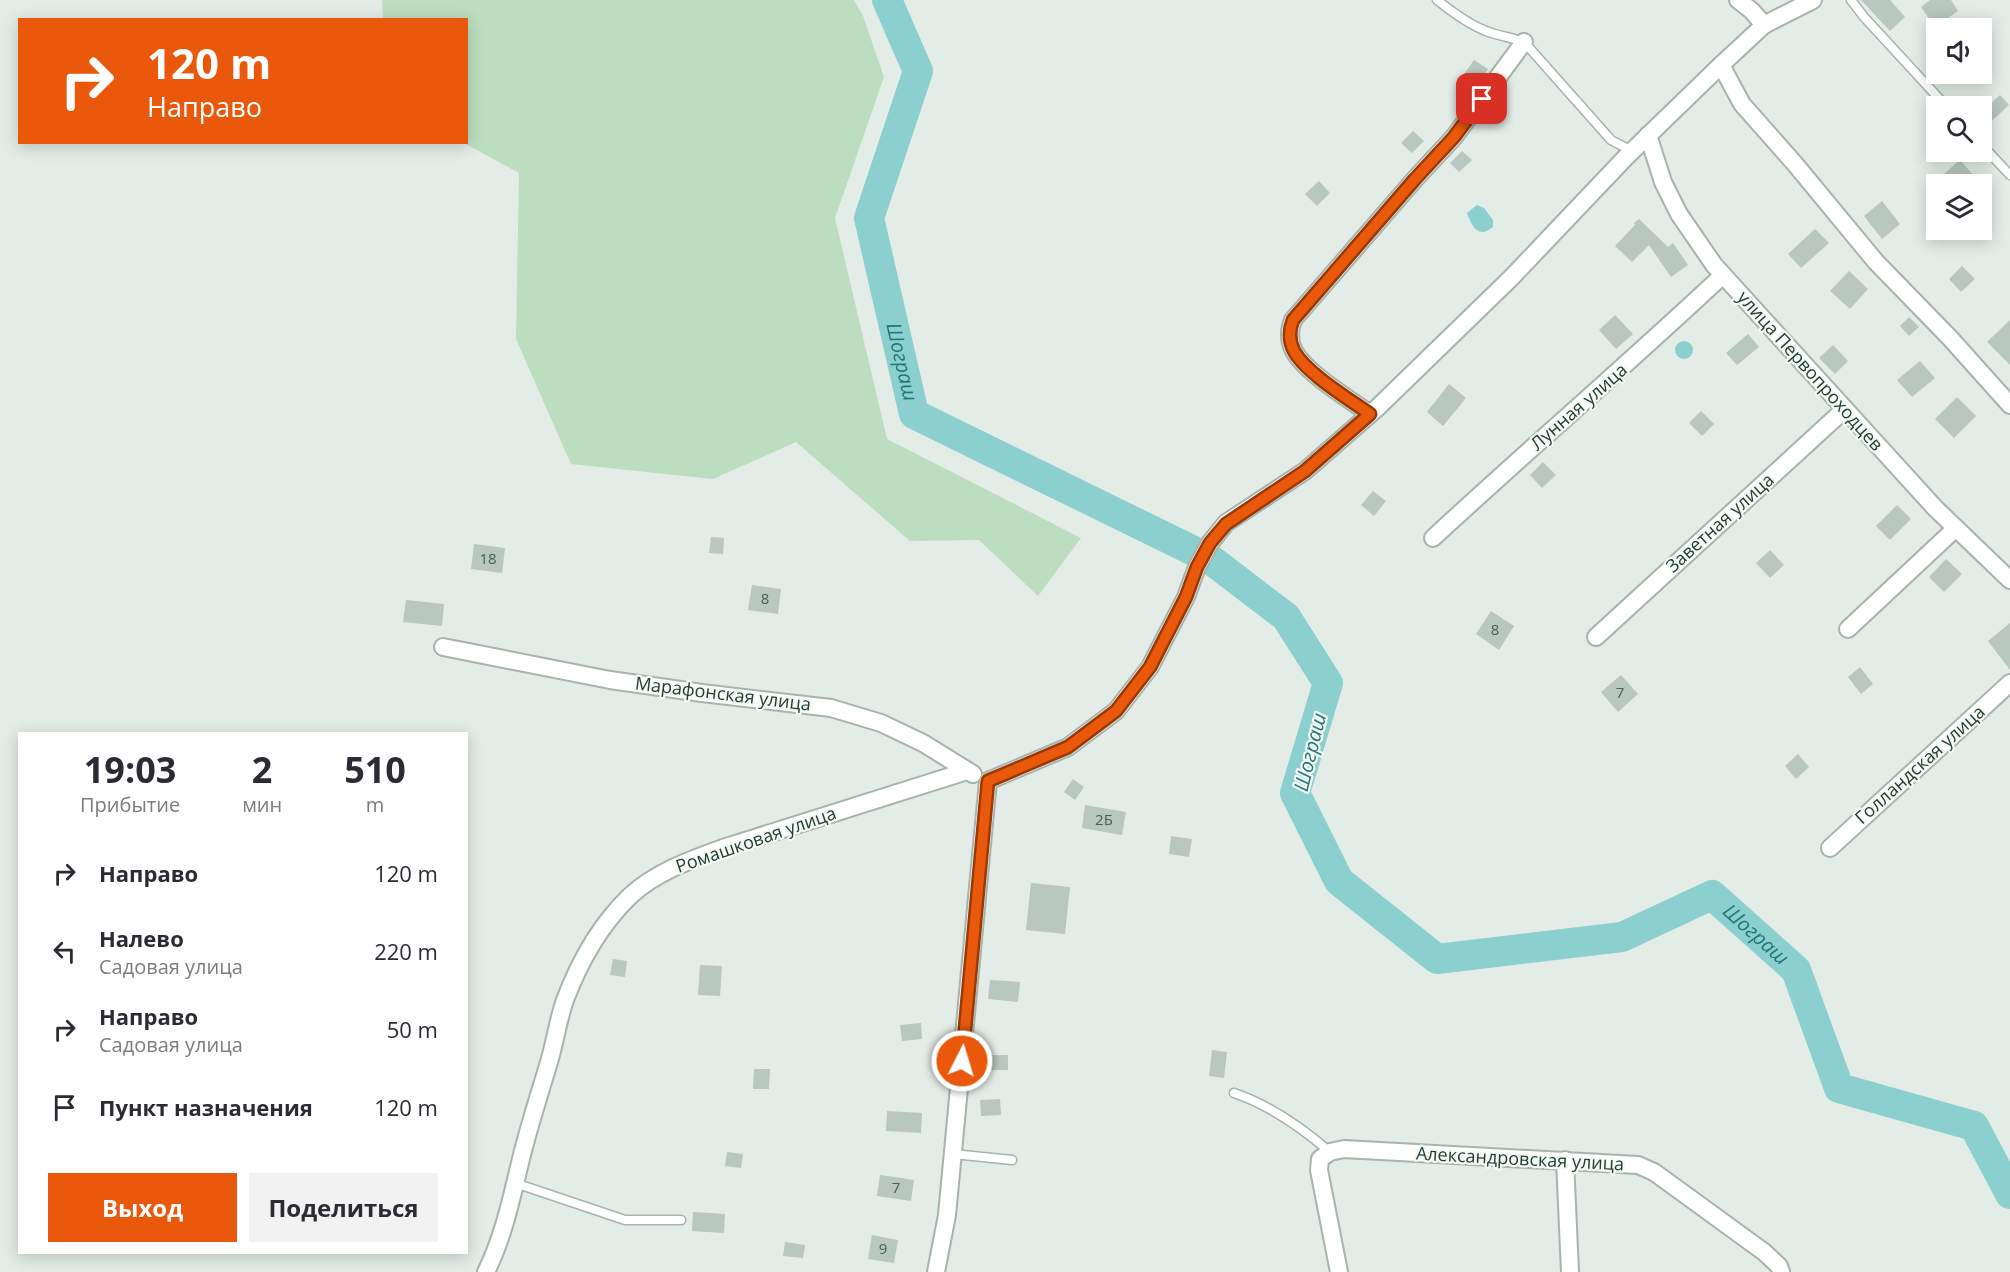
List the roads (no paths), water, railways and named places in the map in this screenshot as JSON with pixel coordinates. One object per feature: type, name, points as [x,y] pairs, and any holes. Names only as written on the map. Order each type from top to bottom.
[{"type":"street","points":[[1738,0],[1752,11],[1764,26]]},
{"type":"street","points":[[936,1272],[947,1215],[988,781],[1068,747],[1116,711],[1150,667],[1186,597],[1197,567],[1210,543],[1226,524],[1305,471],[1370,414],[1511,278],[1632,151],[1721,65],[1764,26],[1813,0]]},
{"type":"street","points":[[1370,414],[1312,372],[1294,351],[1289,330],[1293,320],[1454,137],[1524,42]]},
{"type":"street","points":[[1721,65],[1742,104],[1876,262],[1950,338],[2010,405]]},
{"type":"street","name":"улица Первопроходцев","points":[[1648,135],[1663,182],[1679,214],[1723,275],[1935,508],[2010,580]]},
{"type":"street","name":"Лунная улица","points":[[1433,538],[1616,375],[1723,275]]},
{"type":"street","name":"Заветная улица","points":[[1596,637],[1845,410]]},
{"type":"street","points":[[1848,629],[1956,528]]},
{"type":"street","name":"Марафонская улица","points":[[443,647],[610,680],[831,708],[881,723],[923,743],[967,771],[988,781]]},
{"type":"street","name":"Голландская улица","points":[[1830,848],[2010,683]]},
{"type":"street","name":"Ромашковая улица","points":[[486,1272],[495,1254],[566,1000],[585,957],[605,924],[630,896],[655,877],[723,848],[967,771]]},
{"type":"street","name":"Александровская улица","points":[[1330,1152],[1344,1149],[1638,1165],[1654,1172],[1764,1252],[1779,1266],[1781,1272]]},
{"type":"street","points":[[1330,1152],[1320,1160],[1319,1170],[1339,1272]]},
{"type":"street","points":[[1565,1161],[1570,1272]]},
{"type":"lane","points":[[1437,0],[1458,16],[1488,32],[1524,42],[1611,140],[1632,151]]},
{"type":"lane","points":[[1851,0],[1937,96]]},
{"type":"lane","points":[[1992,156],[2010,176]]},
{"type":"lane","points":[[1234,1093],[1253,1100],[1305,1131],[1330,1152]]},
{"type":"lane","points":[[953,1154],[1012,1160]]},
{"type":"lane","points":[[515,1183],[625,1220],[681,1220]]},
{"type":"water","points":[[1477,205],[1484,208],[1493,220],[1493,227],[1483,232],[1473,227],[1467,213]]},
{"type":"water","points":[[1684,341],[1690,344],[1693,350],[1690,356],[1684,359],[1678,356],[1675,350],[1678,344]]},
{"type":"waterway","name":"Шограш","points":[[887,0],[918,71],[869,218],[914,414],[1210,559],[1286,617],[1328,683],[1295,793],[1339,881],[1437,959],[1622,937],[1712,895],[1796,970],[1839,1088],[1974,1126],[2010,1194]]}]
